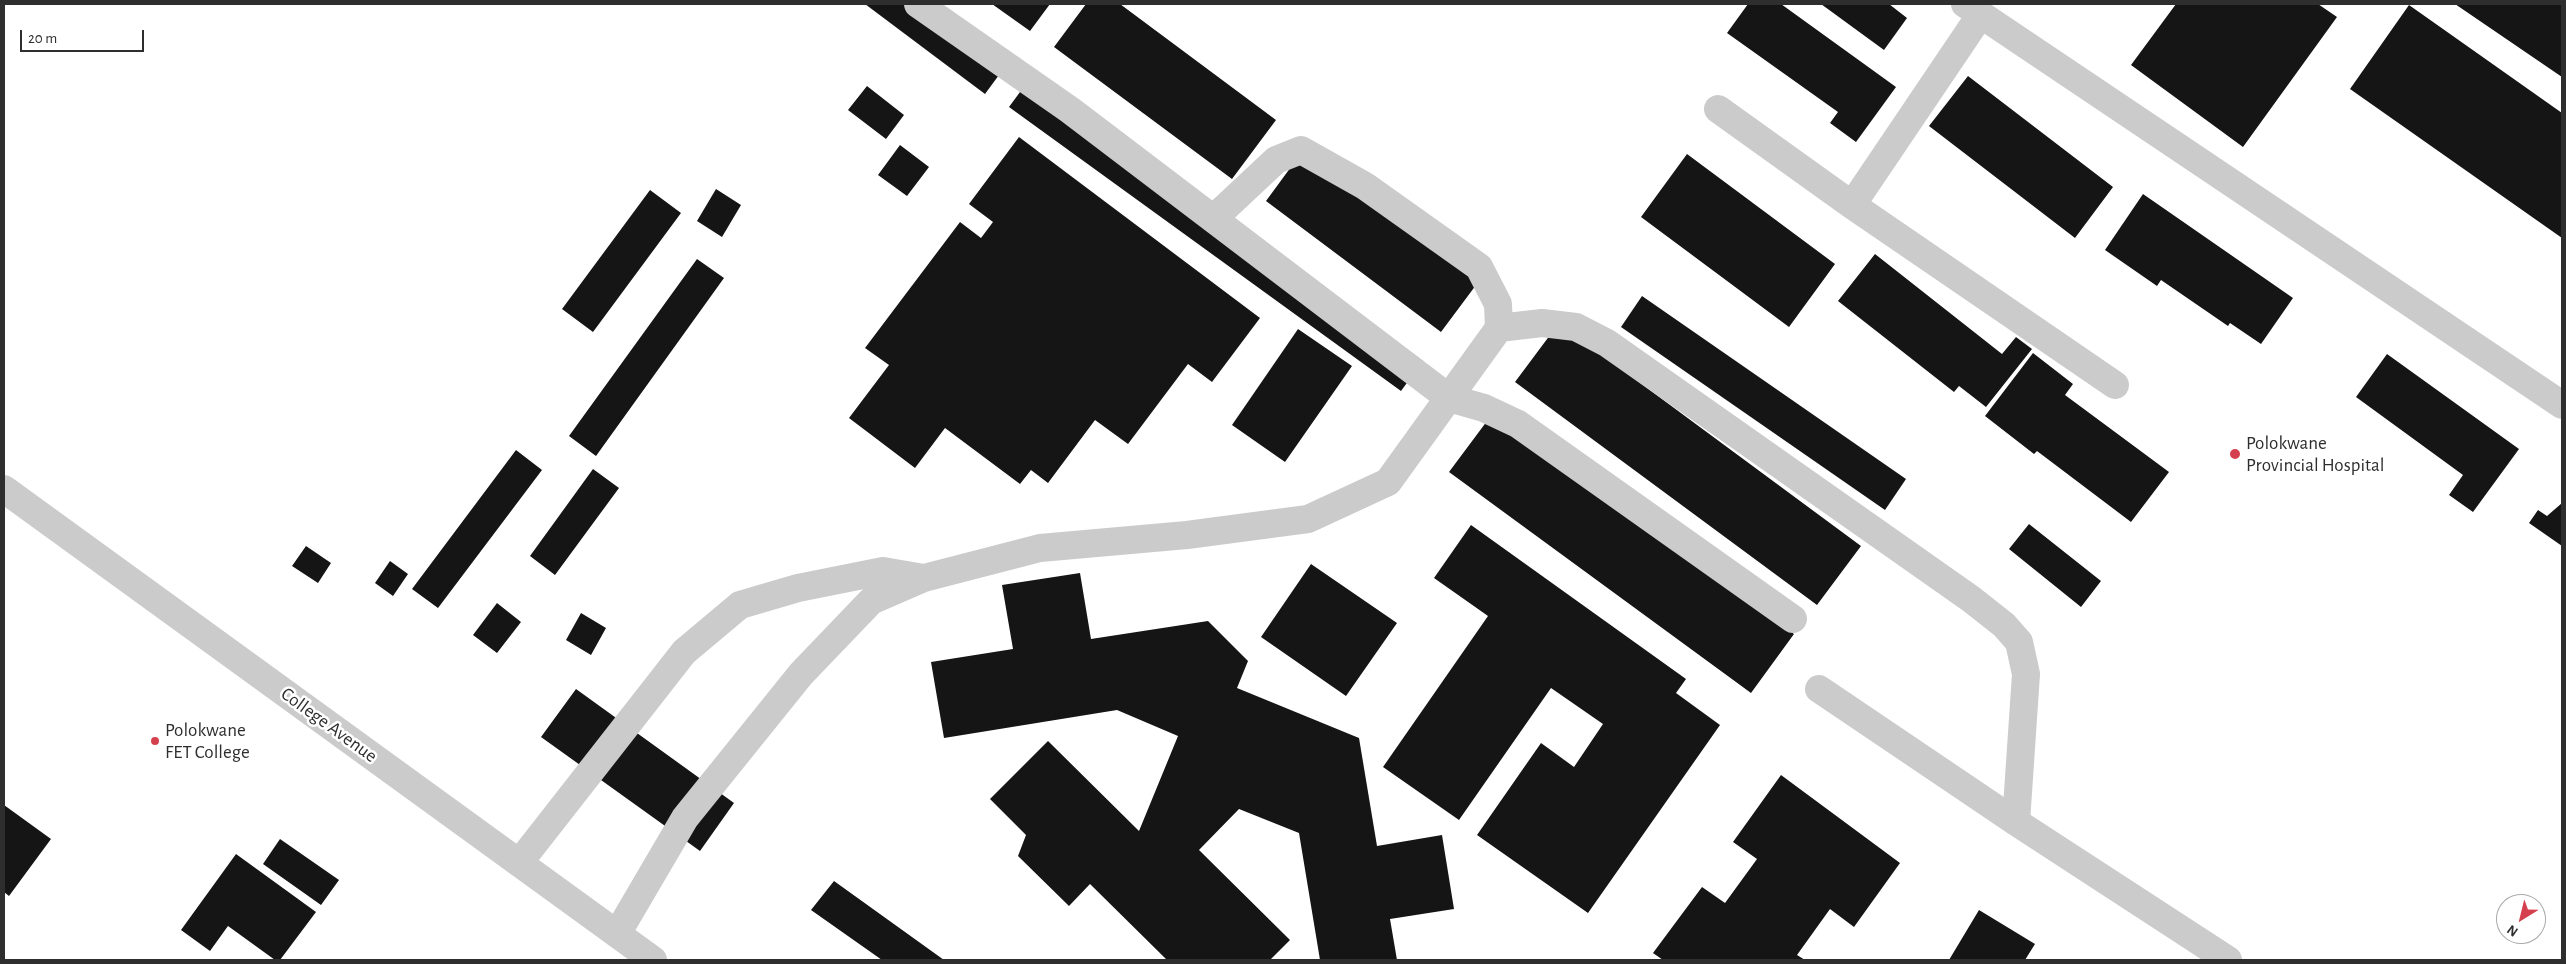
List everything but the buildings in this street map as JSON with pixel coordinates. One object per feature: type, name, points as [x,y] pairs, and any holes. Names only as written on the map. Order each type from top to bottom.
[{"type":"street","points":[[918,4],[1070,110],[1449,398],[1484,408],[1518,424],[1793,619]]},
{"type":"street","points":[[1852,204],[1973,9],[2562,405]]},
{"type":"street","points":[[1718,109],[1852,204],[2115,385]]},
{"type":"street","points":[[617,934],[685,818],[801,674],[871,601],[924,578],[1040,548],[1187,535],[1308,519],[1388,482],[1499,328],[1498,304],[1479,267],[1365,186],[1302,150],[1276,160],[1213,219]]},
{"type":"street","points":[[1499,328],[1542,323],[1576,327],[1607,343],[1972,599],[2004,625],[2019,642],[2026,674],[2016,822]]},
{"type":"street","name":"College Avenue","points":[[4,489],[653,960]]},
{"type":"street","points":[[519,862],[684,652],[740,605],[798,588],[882,571],[924,578]]},
{"type":"street","points":[[1819,690],[2016,822],[2228,960]]},
{"type":"place","name":"Polokwane Provincial Hospital","points":[[2235,454]]},
{"type":"place","name":"Polokwane FET College","points":[[155,741]]}]
